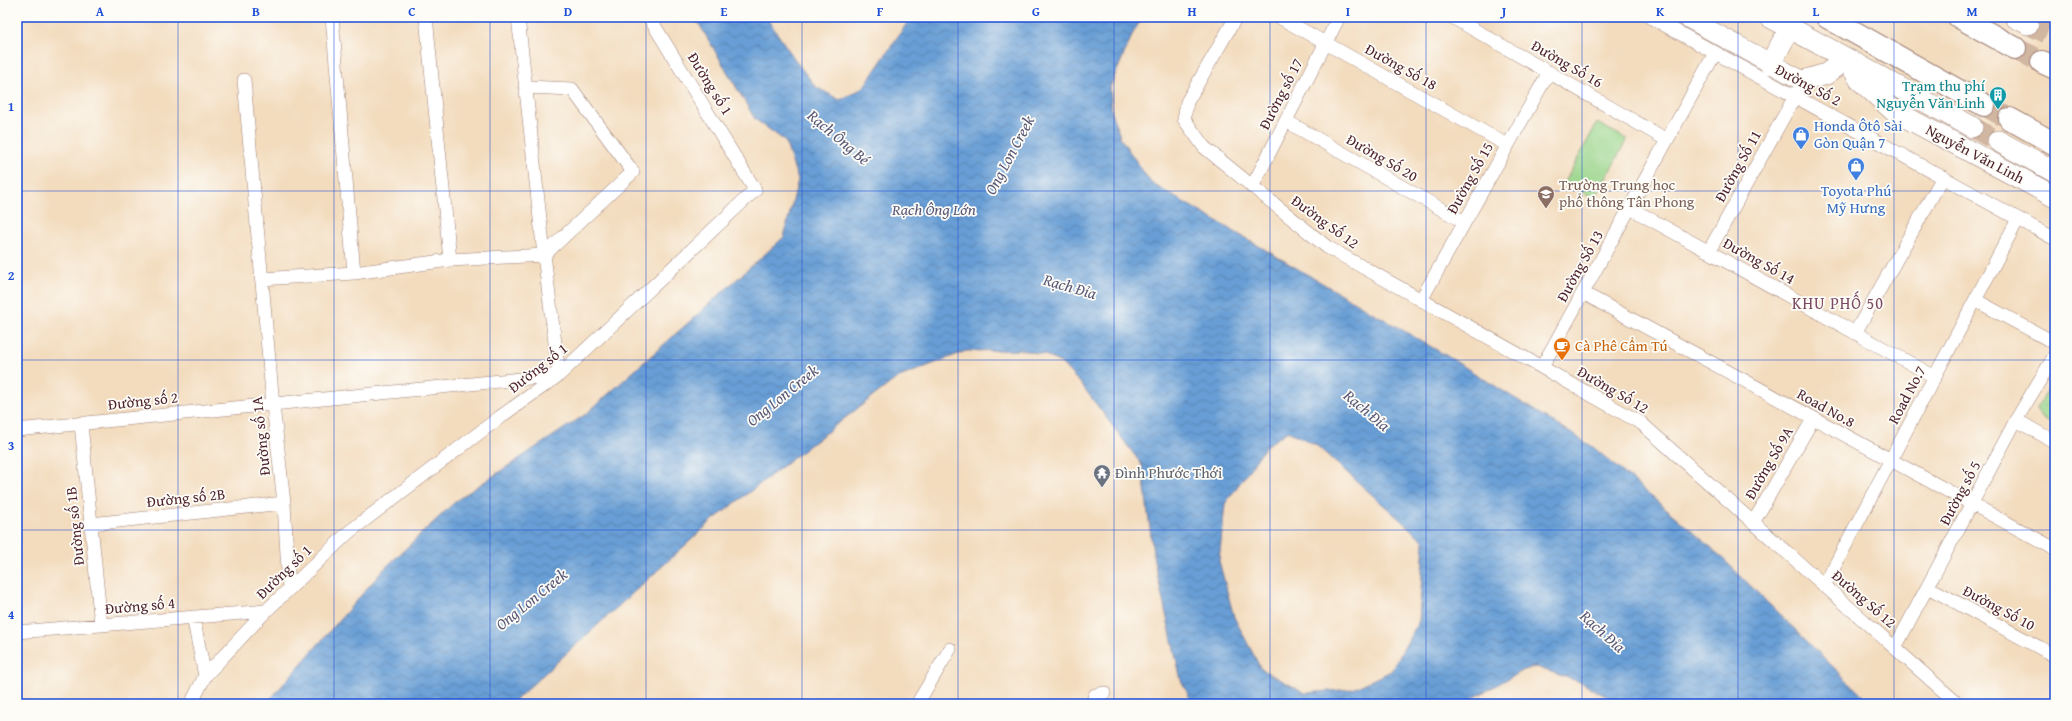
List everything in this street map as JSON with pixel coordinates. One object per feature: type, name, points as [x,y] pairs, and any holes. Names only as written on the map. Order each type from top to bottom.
[{"type":"highway","points":[[1827,17],[1984,105]]},
{"type":"highway","points":[[1959,17],[2015,48]]},
{"type":"highway","points":[[2010,119],[2055,144]]},
{"type":"main road","points":[[1686,17],[1770,64],[1799,89],[1826,74],[1847,59]]},
{"type":"main road","name":"Nguyễn Văn Linh","points":[[1770,17],[1972,127]]},
{"type":"main road","points":[[1971,17],[1996,38]]},
{"type":"main road","points":[[1770,64],[1790,28]]},
{"type":"main road","name":"Nguyễn Văn Linh","points":[[1847,59],[1860,80],[1894,111],[2055,197]]},
{"type":"main road","name":"Nguyễn Văn Linh","points":[[1998,141],[2055,172]]},
{"type":"street","points":[[332,17],[354,273]]},
{"type":"street","points":[[426,17],[450,260]]},
{"type":"street","points":[[518,17],[527,87],[544,255],[559,375]]},
{"type":"street","name":"Đường số 1","points":[[191,704],[205,676],[266,611],[349,532],[500,417],[559,375],[755,190],[650,17]]},
{"type":"street","name":"Đường Số 12","points":[[1236,17],[1187,102],[1184,119],[1204,147],[1326,247],[1641,423],[1958,704]]},
{"type":"street","name":"Đường Số 18","points":[[1280,17],[1507,145]]},
{"type":"street","name":"Đường số 17","points":[[1252,187],[1340,17]]},
{"type":"street","name":"Đường Số 16","points":[[1452,17],[1668,140]]},
{"type":"street","name":"Đường Số 2","points":[[1650,17],[1715,53],[1799,89],[1943,177],[2055,240]]},
{"type":"street","name":"Đường Số 13","points":[[1542,367],[1715,53]]},
{"type":"street","name":"Đường Số 15","points":[[1421,300],[1548,72]]},
{"type":"street","name":"Đường số 1A","points":[[244,80],[261,280],[284,503],[289,589]]},
{"type":"street","points":[[261,280],[354,273],[450,260],[544,255],[634,172],[572,89],[527,87]]},
{"type":"street","name":"Đường Số 11","points":[[1709,251],[1799,89]]},
{"type":"street","name":"Đường Số 20","points":[[1286,121],[1464,222]]},
{"type":"street","points":[[1855,333],[1943,177]]},
{"type":"street","name":"Đường Số 14","points":[[1630,208],[1935,377]]},
{"type":"street","name":"Road No.7","points":[[1824,586],[2018,219]]},
{"type":"street","name":"Road No.8","points":[[1583,293],[1890,461],[2055,549]]},
{"type":"street","points":[[1975,300],[2055,343]]},
{"type":"street","name":"Đường số 5","points":[[1895,648],[2016,420],[2055,355]]},
{"type":"street","name":"Đường số 2","points":[[17,430],[559,375]]},
{"type":"street","name":"Đường Số 9A","points":[[1753,523],[1813,419]]},
{"type":"street","points":[[2016,420],[2055,442]]},
{"type":"street","name":"Đường số 1B","points":[[81,424],[101,625]]},
{"type":"street","name":"Đường số 2B","points":[[91,524],[284,503]]},
{"type":"street","name":"Đường Số 10","points":[[1928,587],[2055,656]]},
{"type":"street","name":"Đường số 4","points":[[17,632],[266,611]]},
{"type":"street","points":[[193,617],[205,676]]},
{"type":"street","points":[[917,704],[950,649]]},
{"type":"street","points":[[1092,704],[1095,695],[1104,694]]},
{"type":"green space","points":[[1597,123],[1627,139],[1595,199],[1565,182]]},
{"type":"green space","points":[[2055,374],[2055,426],[2042,418],[2037,408]]},
{"type":"water","points":[[695,17],[766,17],[798,64],[816,87],[840,100],[863,88],[911,17],[1143,17],[1134,31],[1110,87],[1112,115],[1121,139],[1151,183],[1447,356],[1593,447],[1712,548],[1871,704],[1620,704],[1580,682],[1536,667],[1523,670],[1463,704],[1193,704],[1181,680],[1154,561],[1142,465],[1081,384],[1061,363],[1045,355],[1023,350],[966,351],[897,378],[713,520],[511,704],[266,704],[384,569],[457,500],[586,414],[784,237],[798,180],[785,141],[755,119]],"holes":[[[1288,431],[1316,445],[1424,541],[1419,621],[1391,671],[1353,689],[1305,693],[1261,669],[1234,617],[1219,561],[1225,504],[1266,446]]]},
{"type":"tunnel","points":[[2028,24],[2055,37]]},
{"type":"tunnel","points":[[2015,48],[2042,62]]},
{"type":"tunnel","points":[[1984,105],[2010,119]]},
{"type":"tunnel","points":[[1972,127],[1998,141]]},
{"type":"place","name":"Trạm thu phí Nguyễn Văn Linh","points":[[1998,110]]},
{"type":"place","name":"Honda Ôtô Sài Gòn Quận 7","points":[[1801,150]]},
{"type":"place","name":"Toyota Phú Mỹ Hưng","points":[[1856,181]]},
{"type":"place","name":"Trường Trung học phổ thông Tân Phong","points":[[1546,209]]},
{"type":"place","name":"Cà Phê Cẩm Tú","points":[[1562,361]]},
{"type":"place","name":"Đình Phước Thới","points":[[1102,488]]},
{"type":"district","name":"KHU PHỐ 50","points":[[1838,303]]},
{"type":"water label","name":"Rạch Ông Bé","points":[[839,137]]},
{"type":"water label","name":"Ong Lon Creek","points":[[1009,155]]},
{"type":"water label","name":"Rạch Ông Lớn","points":[[934,209]]},
{"type":"water label","name":"Rạch Đỉa","points":[[1070,286]]},
{"type":"water label","name":"Ong Lon Creek","points":[[782,395]]},
{"type":"water label","name":"Rạch Đỉa","points":[[1367,410]]},
{"type":"water label","name":"Ong Lon Creek","points":[[531,599]]},
{"type":"water label","name":"Rạch Đỉa","points":[[1603,631]]}]
